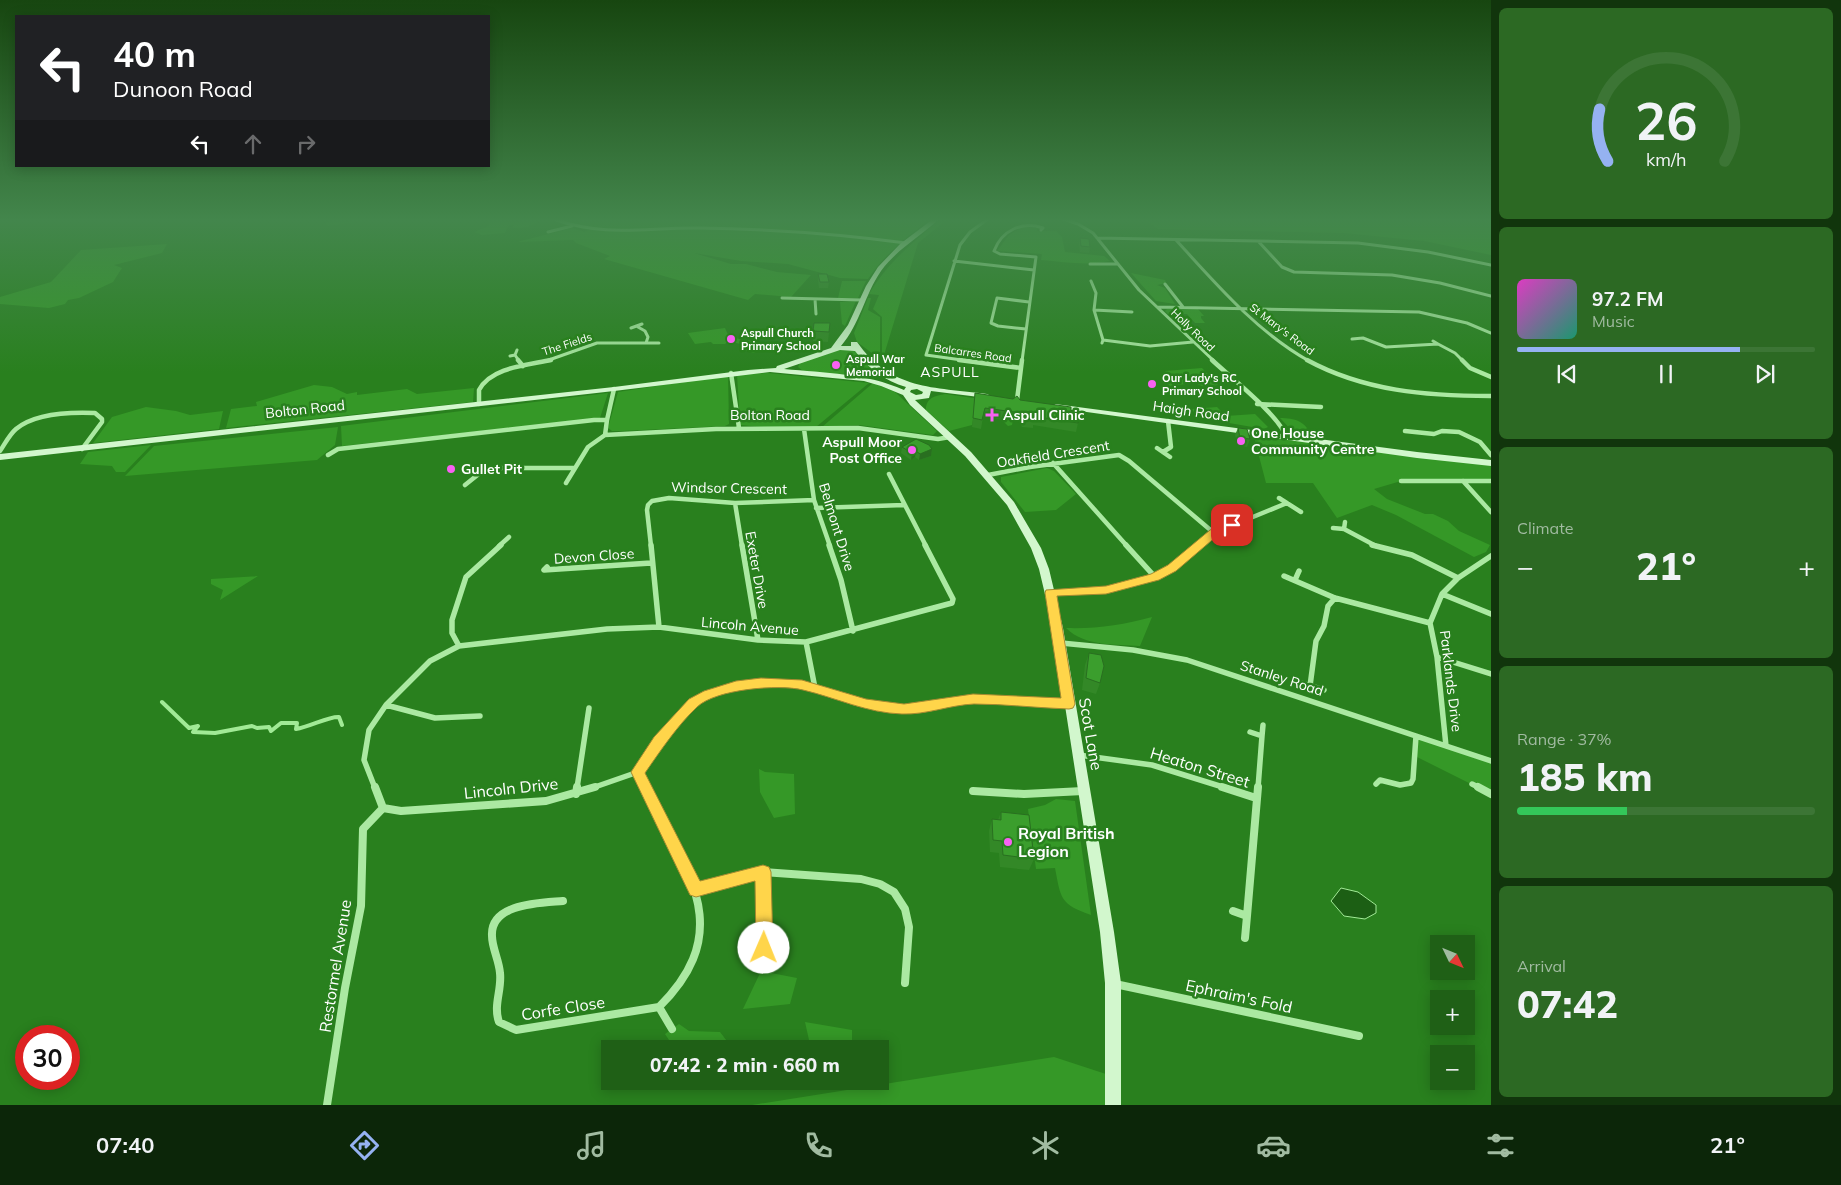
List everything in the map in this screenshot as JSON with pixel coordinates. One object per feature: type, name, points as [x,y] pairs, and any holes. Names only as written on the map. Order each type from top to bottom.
[{"type":"main road","points":[[833,350],[849,332],[862,300],[879,271]]},
{"type":"main road","points":[[849,332],[858,349],[876,368],[894,381],[923,392]]},
{"type":"main road","points":[[833,350],[846,347],[858,349]]},
{"type":"main road","name":"Bolton Road","points":[[0,457],[770,370],[833,350]]},
{"type":"main road","points":[[800,362],[798,367],[809,373]]},
{"type":"main road","points":[[864,379],[876,376],[878,374],[876,368]]},
{"type":"main road","name":"Bolton Road","points":[[770,370],[864,379],[884,384],[906,394]]},
{"type":"main road","points":[[923,392],[914,398],[906,394],[907,389],[923,392],[947,391],[1013,400]]},
{"type":"main road","points":[[922,412],[923,392]]},
{"type":"main road","name":"Scot Lane","points":[[906,394],[922,412],[988,475],[1011,504],[1036,548],[1051,593],[1107,932],[1113,983],[1113,1105]]},
{"type":"main road","name":"Haigh Road","points":[[1044,404],[1491,463]]},
{"type":"street","name":"Balcarres Road","points":[[951,271],[926,356],[1021,368]]},
{"type":"street","points":[[1013,400],[1021,368],[1034,271]]},
{"type":"street","name":"Holly Road","points":[[1122,271],[1157,307],[1282,426],[1286,437]]},
{"type":"street","name":"St Mary's Road","points":[[1205,271],[1240,307],[1293,350],[1318,366],[1336,374],[1401,392],[1440,396],[1488,396]]},
{"type":"street","points":[[1291,271],[1392,275],[1491,296]]},
{"type":"street","points":[[1091,280],[1096,293],[1094,310],[1102,342],[1150,346],[1193,342]]},
{"type":"street","points":[[1165,284],[1183,307]]},
{"type":"street","points":[[782,298],[862,300]]},
{"type":"street","points":[[1026,329],[998,326],[991,323],[997,298],[1029,302]]},
{"type":"street","points":[[815,299],[816,314]]},
{"type":"street","points":[[1157,307],[1240,307],[1419,312],[1467,323],[1491,333]]},
{"type":"street","points":[[1094,310],[1132,312]]},
{"type":"street","points":[[631,328],[640,326],[646,331],[648,337],[646,343]]},
{"type":"street","points":[[1352,339],[1364,338],[1386,347],[1436,342],[1451,350],[1470,368],[1491,377]]},
{"type":"street","name":"The Fields","points":[[479,404],[478,391],[481,386],[497,376],[523,366],[553,359],[578,347],[598,343],[659,343]]},
{"type":"street","points":[[515,355],[517,350]]},
{"type":"street","points":[[515,355],[523,366]]},
{"type":"street","points":[[510,356],[515,355]]},
{"type":"street","points":[[732,374],[739,428]]},
{"type":"street","points":[[566,483],[590,444],[605,435],[614,389]]},
{"type":"street","points":[[1488,396],[1491,400]]},
{"type":"street","points":[[1257,404],[1321,407]]},
{"type":"street","points":[[0,451],[12,433],[29,422],[46,416],[95,413],[102,419],[102,422],[82,449]]},
{"type":"street","points":[[328,455],[338,449],[607,420]]},
{"type":"street","points":[[1163,452],[1171,447],[1168,421]]},
{"type":"street","name":"Bolton Road","points":[[605,435],[739,428],[858,428],[938,439],[950,437]]},
{"type":"street","name":"Belmont Drive","points":[[804,429],[814,500],[841,580],[853,631]]},
{"type":"street","points":[[1405,431],[1434,434],[1442,430],[1455,430],[1480,442],[1491,455]]},
{"type":"street","points":[[1157,448],[1170,457]]},
{"type":"street","name":"Oakfield Crescent","points":[[988,475],[1109,455],[1125,458],[1214,533]]},
{"type":"street","points":[[1053,463],[1155,577]]},
{"type":"street","points":[[465,485],[480,473],[492,468],[574,468]]},
{"type":"street","name":"Lincoln Avenue","points":[[459,646],[607,629],[658,627],[758,640],[806,642],[853,631],[952,603],[953,599],[888,474]]},
{"type":"street","points":[[1401,481],[1491,481]]},
{"type":"street","points":[[1463,481],[1491,512]]},
{"type":"street","name":"Windsor Crescent","points":[[658,627],[647,510],[648,505],[652,501],[669,498],[735,503],[814,500]]},
{"type":"street","points":[[1279,498],[1302,512]]},
{"type":"street","name":"Exeter Drive","points":[[735,503],[758,640]]},
{"type":"street","points":[[1051,593],[1106,590],[1155,577],[1172,568],[1214,533],[1287,503]]},
{"type":"street","points":[[816,508],[904,505]]},
{"type":"street","points":[[1344,529],[1345,522]]},
{"type":"street","points":[[1333,528],[1344,529],[1372,545],[1412,555],[1458,578]]},
{"type":"street","points":[[383,808],[364,760],[369,730],[386,705],[430,661],[459,646],[452,633],[452,620],[466,578],[509,537]]},
{"type":"street","name":"Parklands Drive","points":[[1446,746],[1437,657],[1430,623],[1442,594],[1458,578],[1491,556]]},
{"type":"street","name":"Devon Close","points":[[547,567],[544,570],[651,563]]},
{"type":"street","points":[[1295,580],[1299,571]]},
{"type":"street","points":[[1284,576],[1335,598],[1430,623]]},
{"type":"street","points":[[1442,594],[1491,614]]},
{"type":"street","points":[[1310,686],[1316,641],[1324,626],[1328,606],[1335,598]]},
{"type":"street","points":[[806,642],[815,688]]},
{"type":"street","name":"Stanley Road","points":[[1060,643],[1134,650],[1187,660],[1491,761]]},
{"type":"street","points":[[1437,657],[1491,674]]},
{"type":"street","points":[[1294,681],[1324,690]]},
{"type":"street","points":[[672,1029],[659,1007],[672,996],[685,980],[694,962],[701,923],[696,890],[638,772],[659,741],[694,702],[708,695],[736,686],[761,683],[802,684],[866,705],[904,709],[973,699],[1069,704]]},
{"type":"street","points":[[386,705],[435,718],[480,716]]},
{"type":"street","points":[[576,794],[589,708]]},
{"type":"street","points":[[1245,938],[1264,725]]},
{"type":"street","points":[[1250,732],[1262,736]]},
{"type":"street","points":[[1376,784],[1380,780],[1400,785],[1411,783],[1413,779],[1416,736]]},
{"type":"street","name":"Heaton Street","points":[[1078,754],[1152,765],[1256,798]]},
{"type":"street","name":"Lincoln Drive","points":[[383,808],[401,811],[546,801],[576,794],[638,772]]},
{"type":"street","points":[[1472,784],[1491,794]]},
{"type":"street","points":[[973,792],[1024,794],[1084,791]]},
{"type":"street","name":"Restormel Avenue","points":[[327,1105],[345,988],[361,906],[363,829],[383,808]]},
{"type":"street","points":[[696,890],[763,872],[861,879],[880,884],[894,892],[906,909],[909,927],[905,983]]},
{"type":"street","points":[[763,872],[764,951]]},
{"type":"street","name":"Corfe Close","points":[[563,901],[510,910],[498,917],[491,926],[491,935],[498,959],[500,976],[496,1005],[499,1021],[504,1027],[516,1030],[659,1007]]},
{"type":"street","points":[[1233,911],[1247,916]]},
{"type":"street","name":"Ephraim's Fold","points":[[1113,983],[1359,1036]]},
{"type":"shaded area","points":[[62,271],[120,271],[113,282],[79,298],[68,300],[65,304],[49,308],[0,304],[0,297],[51,282]]},
{"type":"shaded area","points":[[645,271],[771,271],[811,275],[791,297],[755,294],[748,300]]},
{"type":"shaded area","points":[[812,271],[875,271],[868,279],[840,278]]},
{"type":"shaded area","points":[[910,271],[884,355],[882,355],[882,317],[873,309],[879,295],[869,294],[884,272]]},
{"type":"shaded area","points":[[1131,273],[1165,280],[1166,283],[1157,285],[1165,288],[1175,304],[1156,301]]},
{"type":"shaded area","points":[[842,281],[866,281],[858,298],[838,298]]},
{"type":"shaded area","points":[[868,298],[871,298],[868,310],[880,317],[880,359],[857,342],[854,333]]},
{"type":"shaded area","points":[[856,301],[845,326],[842,324],[840,302]]},
{"type":"shaded area","points":[[1167,309],[1198,309],[1204,316],[1201,316],[1201,318],[1205,323],[1195,323],[1187,314],[1168,314],[1165,311]]},
{"type":"shaded area","points":[[725,328],[729,337],[762,343],[763,347],[754,353],[741,349],[744,345],[729,341],[725,344],[713,344],[711,342],[695,344],[688,333]]},
{"type":"shaded area","points":[[858,349],[878,371],[873,378],[864,379],[803,371],[798,367],[800,362],[833,350]]},
{"type":"shaded area","points":[[1202,368],[1218,385],[1204,387],[1195,383],[1169,386],[1166,383],[1174,381],[1165,371]]},
{"type":"shaded area","points":[[768,373],[869,383],[816,427],[772,428],[740,425],[737,374]]},
{"type":"shaded area","points":[[728,375],[729,424],[725,426],[621,431],[612,431],[608,428],[618,392]]},
{"type":"shaded area","points":[[873,383],[895,392],[937,431],[933,435],[859,425],[822,427]]},
{"type":"shaded area","points":[[314,385],[332,387],[347,394],[357,392],[357,395],[407,389],[417,394],[474,388],[473,402],[226,428],[231,409],[257,406],[256,402]]},
{"type":"shaded area","points":[[608,393],[600,418],[342,446],[341,426]]},
{"type":"shaded area","points":[[945,394],[1016,404],[1012,425],[1008,426],[1003,421],[1004,417],[975,410],[972,425],[949,431],[926,410],[927,403],[931,398]]},
{"type":"shaded area","points":[[146,407],[190,415],[223,411],[219,429],[93,443],[112,417]]},
{"type":"shaded area","points":[[1217,407],[1226,416],[1255,414],[1268,427],[1264,429],[1200,418],[1191,409]]},
{"type":"shaded area","points":[[1280,418],[1290,419],[1303,424],[1311,437],[1294,433]]},
{"type":"shaded area","points":[[338,427],[335,445],[317,460],[125,476],[154,446]]},
{"type":"shaded area","points":[[1253,433],[1491,463],[1491,481],[1401,481],[1374,489],[1387,499],[1448,521],[1459,531],[1490,545],[1486,552],[1474,557],[1396,515],[1372,505],[1337,518],[1313,483],[1266,483]]},
{"type":"shaded area","points":[[151,445],[125,472],[116,472],[112,466],[80,464],[88,452]]},
{"type":"shaded area","points":[[1047,468],[1054,471],[1076,494],[1056,510],[1025,512],[1001,482],[1001,477]]},
{"type":"shaded area","points":[[258,576],[220,600],[223,590],[211,584],[211,579]]},
{"type":"shaded area","points":[[1152,617],[1140,646],[1091,642],[1082,639],[1066,628],[1109,626]]},
{"type":"shaded area","points":[[1416,736],[1491,761],[1491,794],[1415,756]]},
{"type":"shaded area","points":[[759,769],[765,772],[794,774],[795,814],[774,818],[760,792]]},
{"type":"shaded area","points":[[1056,799],[1075,801],[1091,915],[1073,907],[1064,899],[1055,868],[1036,869],[1028,809],[1045,805]]},
{"type":"shaded area","points":[[1341,888],[1358,892],[1376,905],[1376,913],[1365,919],[1344,916],[1331,901]]},
{"type":"shaded area","points":[[761,971],[797,978],[790,1004],[743,1009]]},
{"type":"shaded area","points":[[805,1022],[852,1030],[852,1040],[809,1040]]},
{"type":"shaded area","points":[[679,1024],[689,1031],[720,1032],[726,1040],[669,1040],[665,1034]]},
{"type":"shaded area","points":[[1054,1057],[1112,1076],[1111,1105],[752,1105],[846,1090],[889,1090],[889,1083]]},
{"type":"building","points":[[818,274],[827,274],[829,282],[820,282]]},
{"type":"building","points":[[814,323],[830,323],[829,332],[813,331]]},
{"type":"building","points":[[975,393],[1013,399],[1017,396],[1020,400],[1071,407],[1071,413],[1078,414],[1078,423],[1033,416],[1035,419],[1024,418],[1021,413],[985,408],[982,420],[973,418]]},
{"type":"building","points":[[1238,428],[1247,429],[1250,439],[1240,438]]},
{"type":"building","points":[[916,439],[929,445],[932,449],[920,454],[916,451],[912,453],[902,447]]},
{"type":"building","points":[[1089,653],[1101,655],[1104,666],[1100,683],[1086,678]]},
{"type":"building","points":[[1001,812],[1029,815],[1034,859],[1003,855],[1002,841],[993,840],[992,819],[1001,820]]},
{"type":"waterway","points":[[162,702],[189,728],[198,726],[193,732],[215,733],[252,726],[257,728],[269,727],[271,731],[281,723],[297,723],[296,729],[335,717],[339,717],[342,725]]},
{"type":"place","name":"Aspull Church Primary School","points":[[731,339]]},
{"type":"place","name":"Aspull War Memorial","points":[[836,365]]},
{"type":"place","name":"Our Lady's RC Primary School","points":[[1152,384]]},
{"type":"place","name":"Aspull Clinic","points":[[992,415]]},
{"type":"place","name":"One House Community Centre","points":[[1241,441]]},
{"type":"place","name":"Aspull Moor Post Office","points":[[912,450]]},
{"type":"place","name":"Gullet Pit","points":[[451,469]]},
{"type":"place","name":"Royal British Legion","points":[[1008,842]]},
{"type":"district","name":"ASPULL","points":[[950,372]]},
{"type":"route","points":[[764,948],[763,872],[696,890],[638,772],[659,741],[694,702],[708,695],[736,686],[782,683],[802,684],[836,696],[882,708],[912,709],[973,699],[1069,704],[1051,593],[1106,590],[1155,577],[1172,568],[1214,533],[1232,525]]}]
